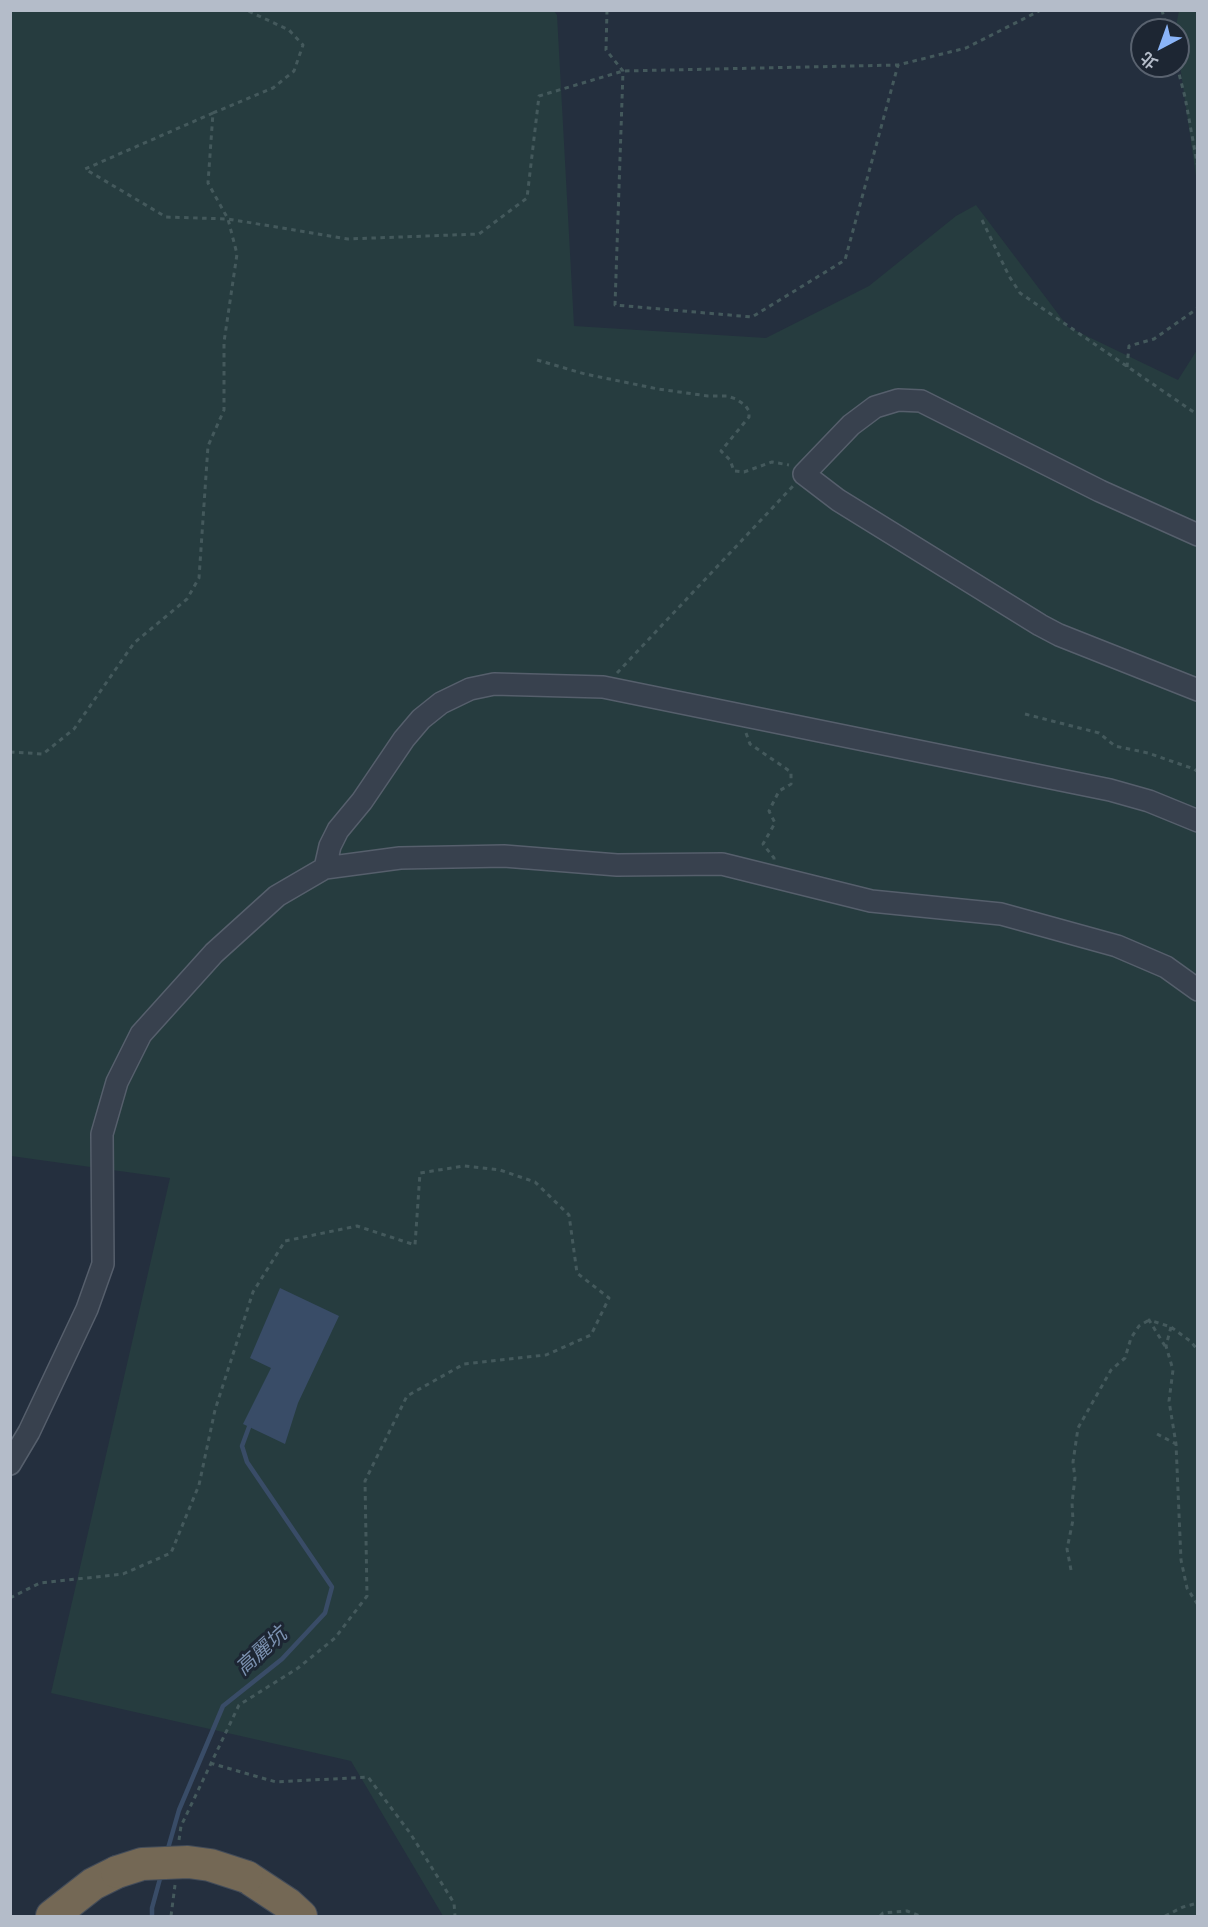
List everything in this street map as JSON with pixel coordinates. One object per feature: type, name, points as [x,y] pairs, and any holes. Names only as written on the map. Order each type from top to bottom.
[{"type":"highway","points":[[80,1917],[122,1880]]},
{"type":"highway","points":[[52,1917],[93,1884],[122,1880],[181,1880],[209,1884],[242,1884],[288,1904],[301,1917]]},
{"type":"highway","points":[[242,1884],[274,1917]]},
{"type":"lane","points":[[1197,535],[1100,491],[921,400],[898,400],[875,407],[850,425],[804,474],[838,500],[1040,625],[1059,635],[1197,690]]},
{"type":"lane","points":[[325,868],[330,846],[338,830],[362,801],[404,739],[421,719],[441,703],[470,689],[494,684],[603,687],[1110,790],[1149,801],[1197,821]]},
{"type":"lane","points":[[10,1464],[29,1432],[87,1309],[103,1264],[102,1134],[117,1082],[141,1034],[213,953],[278,896],[325,868],[400,858],[504,856],[617,865],[722,864],[871,901],[1001,914],[1118,946],[1166,967],[1197,990]]},
{"type":"path","points":[[246,10],[289,30],[303,45],[294,71],[273,88],[85,169],[166,218],[228,219],[348,239],[479,234],[527,198],[539,96],[622,71],[898,65],[966,48],[1041,10]]},
{"type":"path","points":[[607,10],[606,50],[622,71],[615,305],[752,316],[845,260],[898,65]]},
{"type":"path","points":[[1180,78],[1197,168]]},
{"type":"path","points":[[10,752],[43,754],[74,729],[134,643],[187,599],[200,578],[208,446],[224,410],[224,342],[237,254],[228,219],[208,183],[213,113]]},
{"type":"path","points":[[982,220],[1009,276],[1020,293],[1197,415]]},
{"type":"path","points":[[1127,367],[1129,346],[1154,339],[1197,308]]},
{"type":"path","points":[[537,360],[585,374],[658,389],[708,396],[727,396],[736,399],[745,405],[749,411],[749,417],[721,451],[730,460],[734,471],[744,472],[772,462],[788,465],[804,474],[603,687]]},
{"type":"path","points":[[1025,714],[1099,733],[1115,746],[1148,753],[1197,772]]},
{"type":"path","points":[[740,715],[750,744],[791,772],[791,784],[779,790],[769,811],[775,823],[763,844],[774,858],[767,875]]},
{"type":"path","points":[[10,1598],[40,1583],[123,1574],[171,1553],[199,1485],[215,1410],[253,1292],[285,1242],[357,1226],[415,1245],[420,1173],[464,1166],[500,1170],[535,1182],[569,1215],[577,1273],[609,1298],[591,1335],[546,1354],[464,1364],[407,1396],[365,1481],[367,1596],[335,1638],[298,1668],[239,1706],[181,1826],[178,1848]]},
{"type":"path","points":[[1149,1320],[1166,1346],[1173,1370],[1169,1401],[1176,1444],[1181,1560],[1187,1588],[1197,1605]]},
{"type":"path","points":[[1071,1570],[1067,1549],[1074,1520],[1073,1462],[1078,1428],[1111,1370],[1125,1358],[1131,1338],[1139,1326],[1149,1320],[1171,1327],[1190,1341],[1197,1350]]},
{"type":"path","points":[[1166,1346],[1171,1327]]},
{"type":"path","points":[[1157,1434],[1176,1444]]},
{"type":"path","points":[[210,1763],[276,1782],[368,1777],[410,1833],[454,1903],[455,1917]]},
{"type":"path","points":[[171,1917],[175,1882]]},
{"type":"path","points":[[1165,1917],[1183,1907],[1197,1903]]},
{"type":"path","points":[[880,1917],[882,1913],[907,1911],[920,1917]]},
{"type":"green space","points":[[11,11],[554,11],[557,15],[574,326],[766,338],[869,286],[956,216],[976,205],[1068,327],[1178,380],[1197,350],[1197,1916],[443,1916],[351,1761],[51,1693],[170,1178],[11,1156]]},
{"type":"green space","points":[[1179,11],[1197,11],[1197,183],[1182,78],[1190,78],[1190,18],[1178,18]]},
{"type":"water","points":[[280,1288],[339,1316],[298,1403],[285,1444],[243,1424],[271,1368],[250,1358]]},
{"type":"waterway","name":"高麗坑","points":[[167,1852],[179,1810],[223,1706],[282,1659],[325,1613],[332,1587],[247,1462],[242,1446],[249,1427]]},
{"type":"waterway","name":"高麗坑","points":[[152,1916],[161,1875]]}]
